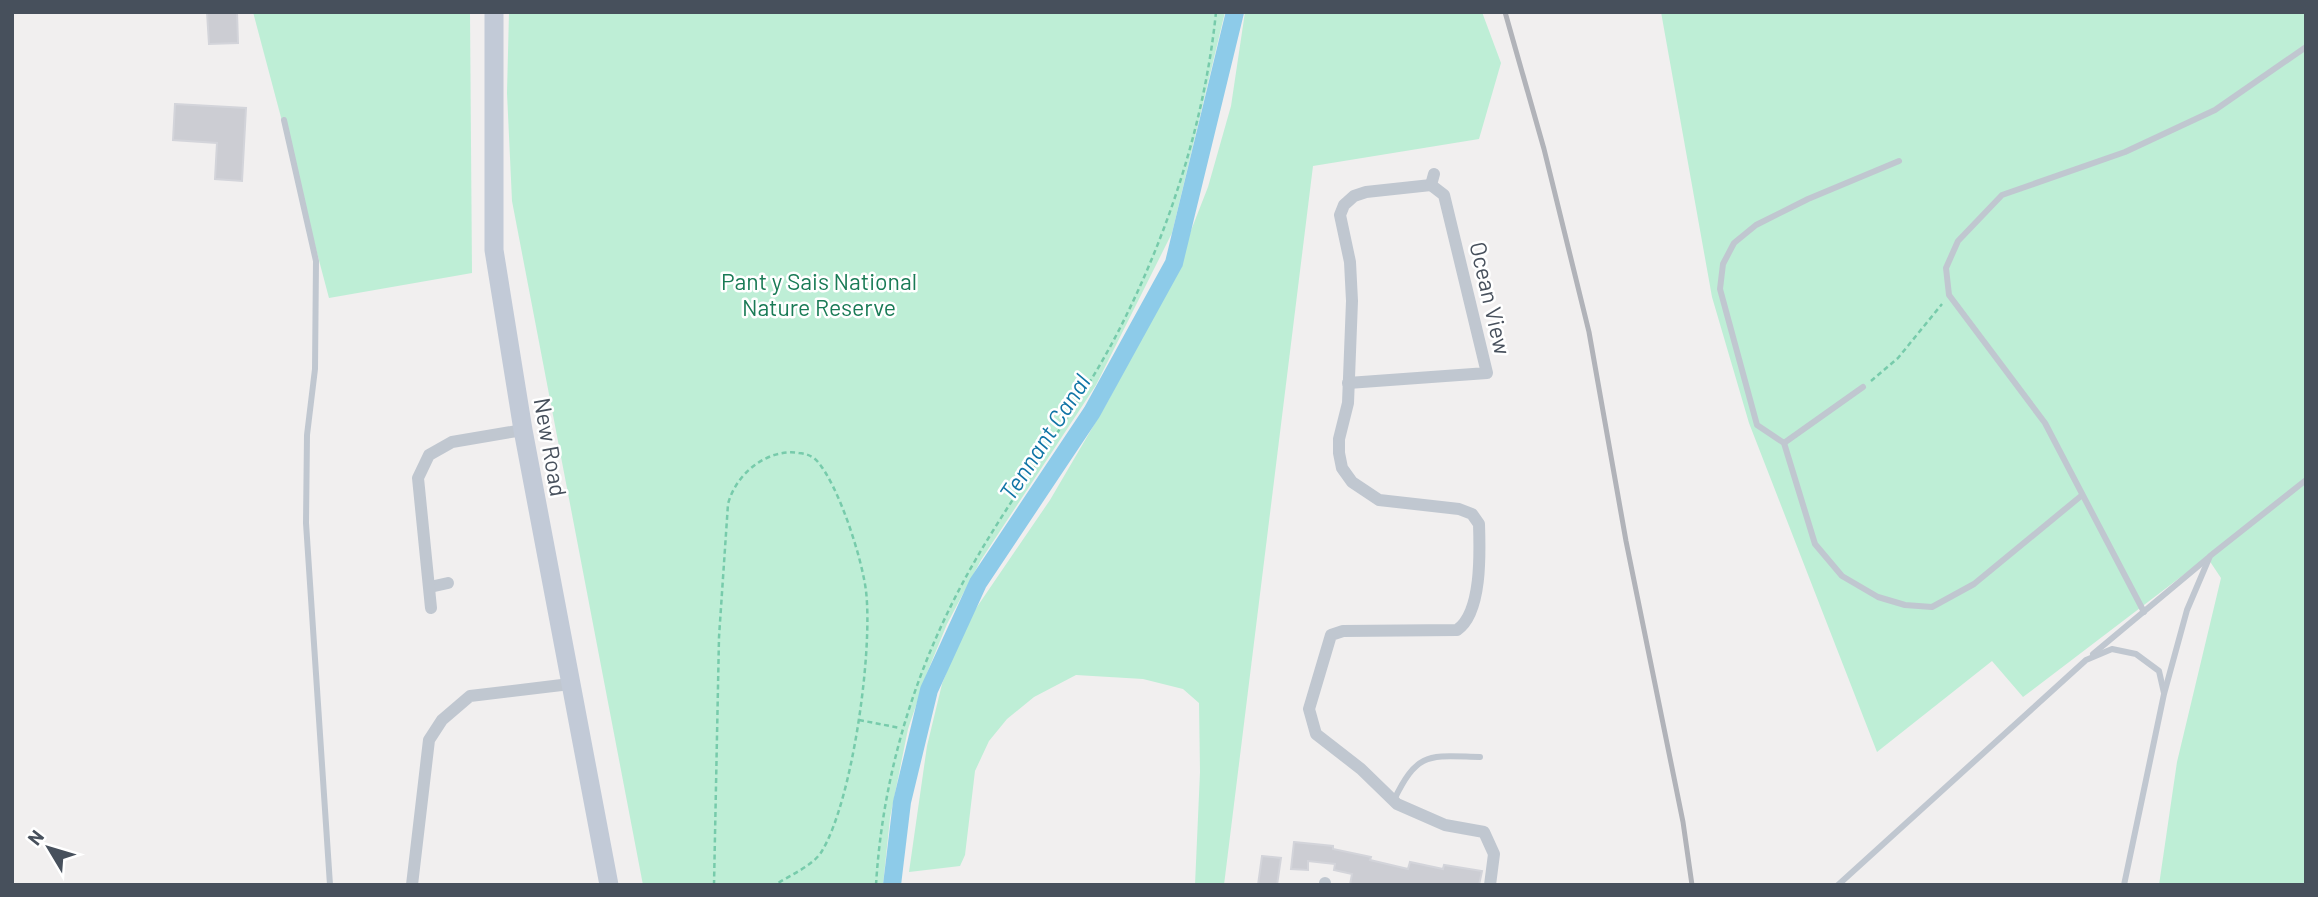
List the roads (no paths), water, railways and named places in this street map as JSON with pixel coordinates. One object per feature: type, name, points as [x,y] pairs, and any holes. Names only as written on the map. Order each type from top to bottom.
[{"type":"main road","name":"New Road","points":[[494,12],[494,250],[523,430],[609,885]]},
{"type":"street","name":"Ocean View","points":[[1348,383],[1487,373],[1444,195],[1433,180],[1354,196],[1344,205],[1340,215],[1350,262],[1352,301],[1348,383],[1348,403],[1339,439],[1339,453],[1342,468],[1352,482],[1379,500],[1459,509],[1472,514],[1479,524],[1476,604],[1467,624],[1457,630],[1343,631],[1331,635],[1322,656],[1309,709],[1316,734],[1361,769],[1393,802],[1445,825],[1484,832],[1494,854],[1490,885]]},
{"type":"street","points":[[431,607],[418,478],[429,455],[452,442],[523,430]]},
{"type":"street","points":[[430,587],[448,583]]},
{"type":"street","points":[[412,885],[429,740],[442,720],[470,696],[570,684]]},
{"type":"lane","points":[[2144,612],[2081,496],[2045,422],[1949,295],[1946,268],[1958,242],[2001,195],[2125,152],[2215,110],[2306,47]]},
{"type":"lane","points":[[284,120],[316,261],[315,369],[307,435],[306,523],[330,885]]},
{"type":"lane","points":[[1899,161],[1808,198],[1756,225],[1734,243],[1723,264],[1720,289],[1757,425],[1784,443],[1815,544],[1842,576],[1878,597],[1905,605],[1932,607],[1974,584],[2081,496]]},
{"type":"lane","points":[[1784,443],[1863,387]]},
{"type":"lane","points":[[1838,885],[2086,660],[2306,480]]},
{"type":"lane","points":[[2124,885],[2164,694],[2187,610],[2210,556]]},
{"type":"lane","points":[[2086,660],[2112,649],[2137,654],[2159,671],[2164,694]]},
{"type":"lane","points":[[1393,802],[1410,769],[1418,763],[1439,756],[1480,758]]},
{"type":"waterway","name":"Tennant Canal","points":[[892,885],[902,802],[929,690],[978,583],[1092,412],[1174,263],[1235,12]]},
{"type":"railway","points":[[1505,12],[1544,149],[1589,332],[1626,541],[1683,822],[1692,885]]},
{"type":"park label","name":"Pant y Sais National Nature Reserve","points":[[819,294]]}]
